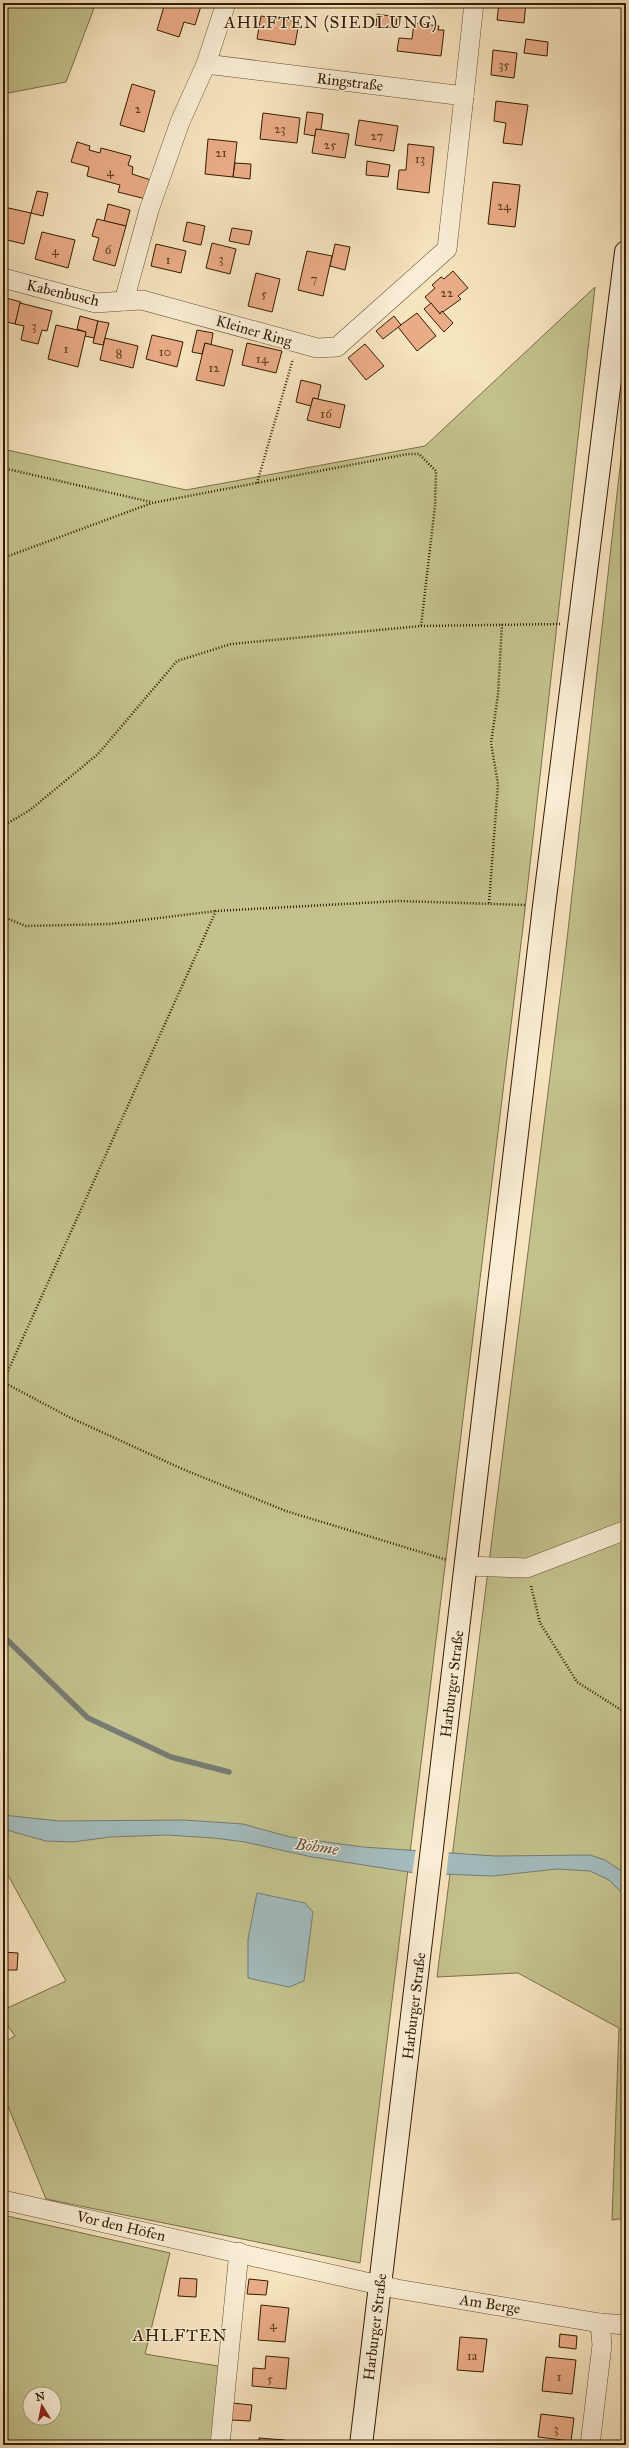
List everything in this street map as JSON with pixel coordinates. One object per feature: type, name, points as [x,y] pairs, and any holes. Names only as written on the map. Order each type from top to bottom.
[{"type":"main road","name":"Harburger Straße","points":[[361,2445],[544,906],[626,252]]},
{"type":"street","points":[[124,301],[149,210],[180,122],[206,64],[226,3]]},
{"type":"street","points":[[464,96],[474,3]]},
{"type":"street","name":"Ringstraße","points":[[206,64],[464,96]]},
{"type":"street","name":"Kleiner Ring","points":[[124,301],[142,300],[317,348],[337,347],[447,249],[464,96]]},
{"type":"street","name":"Kabenbusch","points":[[3,278],[96,303],[124,301]]},
{"type":"street","points":[[466,1566],[527,1568],[626,1530]]},
{"type":"street","name":"Vor den Höfen","points":[[3,2200],[380,2285]]},
{"type":"street","points":[[220,2445],[239,2252]]},
{"type":"street","name":"Am Berge","points":[[380,2285],[600,2322],[626,2325]]},
{"type":"street","points":[[590,2445],[602,2345],[600,2322]]},
{"type":"path","points":[[257,483],[297,343]]},
{"type":"path","points":[[3,558],[152,503],[408,454],[418,454],[436,471],[435,506],[421,626]]},
{"type":"path","points":[[3,468],[152,503]]},
{"type":"path","points":[[489,903],[498,784],[491,743],[498,695],[502,624]]},
{"type":"path","points":[[3,826],[30,810],[98,754],[177,661],[231,644],[421,626],[580,624]]},
{"type":"path","points":[[3,917],[26,926],[110,924],[216,911],[399,901],[544,906]]},
{"type":"path","points":[[216,911],[3,1382],[83,1423],[180,1468],[286,1511],[466,1566]]},
{"type":"path","points":[[527,1568],[540,1623],[577,1682],[626,1713]]},
{"type":"shaded area","points":[[3,3],[96,3],[66,82],[3,94]]},
{"type":"shaded area","points":[[595,287],[523,927],[360,2263],[46,2199],[3,2094],[3,2043],[15,2036],[3,2019],[3,2010],[66,1981],[3,1866],[3,449],[186,490],[425,446]]},
{"type":"shaded area","points":[[626,414],[626,2218],[612,2220],[619,2028],[518,1973],[437,1977],[565,957]]},
{"type":"shaded area","points":[[3,2215],[170,2253],[145,2354],[230,2368],[224,2445],[3,2445]]},
{"type":"water","name":"Böhme","points":[[3,1815],[59,1821],[184,1820],[243,1824],[290,1837],[363,1847],[495,1856],[590,1855],[605,1860],[626,1874],[626,1897],[609,1880],[590,1871],[557,1869],[493,1876],[415,1873],[312,1857],[245,1842],[214,1838],[167,1835],[110,1837],[73,1842],[46,1841],[3,1829]]},
{"type":"water","points":[[257,1893],[305,1903],[313,1912],[304,1981],[289,1987],[248,1978],[248,1939]]},
{"type":"pier","points":[[416,1848],[449,1850],[446,1877],[412,1875]]},
{"type":"building","points":[[165,3],[202,3],[195,25],[184,22],[179,37],[157,30]]},
{"type":"building","points":[[439,3],[458,3],[458,6]]},
{"type":"building","points":[[499,3],[526,3],[524,23],[497,20]]},
{"type":"building","points":[[377,14],[397,17],[396,28],[376,26]]},
{"type":"building","points":[[261,16],[299,22],[295,45],[257,39]]},
{"type":"building","points":[[414,23],[439,26],[438,30],[444,30],[441,56],[397,51],[399,38],[412,39]]},
{"type":"building","points":[[526,39],[548,42],[547,56],[524,53]]},
{"type":"building","points":[[493,50],[517,53],[514,78],[491,75]]},
{"type":"building","points":[[132,84],[155,91],[144,132],[120,125]]},
{"type":"building","points":[[496,101],[528,105],[522,145],[503,143],[506,123],[494,121]]},
{"type":"building","points":[[307,112],[323,114],[321,130],[316,129],[315,136],[304,134]]},
{"type":"building","points":[[263,113],[300,118],[297,143],[260,139]]},
{"type":"building","points":[[359,120],[398,126],[394,151],[355,145]]},
{"type":"building","points":[[316,129],[349,134],[345,158],[312,153]]},
{"type":"building","points":[[208,139],[237,142],[233,177],[205,174]]},
{"type":"building","points":[[77,142],[90,146],[89,150],[100,153],[101,148],[131,156],[128,165],[133,167],[132,174],[151,180],[146,199],[118,192],[120,185],[87,176],[89,167],[71,162]]},
{"type":"building","points":[[408,144],[434,147],[429,193],[397,189],[399,170],[406,170]]},
{"type":"building","points":[[367,161],[390,165],[388,177],[366,175]]},
{"type":"building","points":[[235,163],[251,164],[250,179],[233,177]]},
{"type":"building","points":[[493,182],[520,185],[515,227],[488,224]]},
{"type":"building","points":[[37,191],[48,193],[43,216],[31,213]]},
{"type":"building","points":[[108,204],[130,210],[126,226],[104,221]]},
{"type":"building","points":[[4,207],[31,213],[24,244],[3,239]]},
{"type":"building","points":[[97,219],[126,226],[115,266],[93,260],[99,238],[92,236]]},
{"type":"building","points":[[187,222],[205,226],[201,245],[183,241]]},
{"type":"building","points":[[232,228],[252,231],[249,245],[229,241]]},
{"type":"building","points":[[42,232],[75,240],[68,268],[35,259]]},
{"type":"building","points":[[212,243],[236,249],[230,274],[206,268]]},
{"type":"building","points":[[156,244],[186,251],[181,273],[151,266]]},
{"type":"building","points":[[335,244],[350,247],[345,270],[330,266]]},
{"type":"building","points":[[307,251],[332,256],[323,296],[298,290]]},
{"type":"building","points":[[453,271],[468,288],[458,296],[461,299],[440,314],[425,297],[435,288],[432,285],[441,277],[444,279]]},
{"type":"building","points":[[256,273],[280,279],[272,312],[248,306]]},
{"type":"building","points":[[6,298],[21,302],[15,324],[3,321]]},
{"type":"building","points":[[20,303],[52,311],[47,331],[42,330],[38,344],[21,340],[24,326],[15,324]]},
{"type":"building","points":[[431,303],[440,314],[442,311],[453,323],[444,332],[424,309]]},
{"type":"building","points":[[417,313],[436,336],[417,351],[398,327]]},
{"type":"building","points":[[80,316],[98,321],[94,338],[85,336],[86,332],[77,329]]},
{"type":"building","points":[[394,316],[401,325],[383,339],[376,331]]},
{"type":"building","points":[[98,321],[109,323],[103,345],[93,343]]},
{"type":"building","points":[[56,325],[86,332],[78,367],[48,359]]},
{"type":"building","points":[[197,330],[213,333],[211,345],[205,343],[202,354],[192,352]]},
{"type":"building","points":[[152,335],[183,342],[177,367],[146,359]]},
{"type":"building","points":[[105,338],[138,346],[133,368],[100,360]]},
{"type":"building","points":[[205,343],[233,350],[224,386],[196,380]]},
{"type":"building","points":[[247,343],[282,351],[276,373],[242,365]]},
{"type":"building","points":[[365,344],[384,366],[366,380],[348,358]]},
{"type":"building","points":[[301,380],[321,385],[318,399],[313,398],[311,406],[296,402]]},
{"type":"building","points":[[313,398],[345,405],[340,428],[307,420]]},
{"type":"building","points":[[3,1952],[18,1953],[17,1970],[3,1970]]},
{"type":"building","points":[[180,2278],[197,2279],[196,2297],[178,2296]]},
{"type":"building","points":[[249,2279],[268,2281],[266,2295],[247,2294]]},
{"type":"building","points":[[261,2305],[289,2308],[285,2342],[258,2340]]},
{"type":"building","points":[[560,2334],[577,2336],[576,2349],[559,2347]]},
{"type":"building","points":[[460,2337],[487,2339],[483,2372],[457,2370]]},
{"type":"building","points":[[266,2356],[289,2358],[286,2389],[252,2386],[253,2368],[265,2369]]},
{"type":"building","points":[[546,2357],[576,2360],[572,2394],[542,2391]]},
{"type":"building","points":[[232,2403],[252,2405],[250,2421],[231,2420]]},
{"type":"building","points":[[541,2414],[574,2418],[571,2441],[538,2437]]},
{"type":"building","points":[[259,2438],[285,2440],[284,2445],[259,2445]]},
{"type":"waterway","points":[[3,1636],[88,1718],[171,1757],[229,1772]]},
{"type":"district","name":"AHLFTEN (SIEDLUNG)","points":[[331,22]]},
{"type":"district","name":"AHLFTEN","points":[[180,2335]]}]
